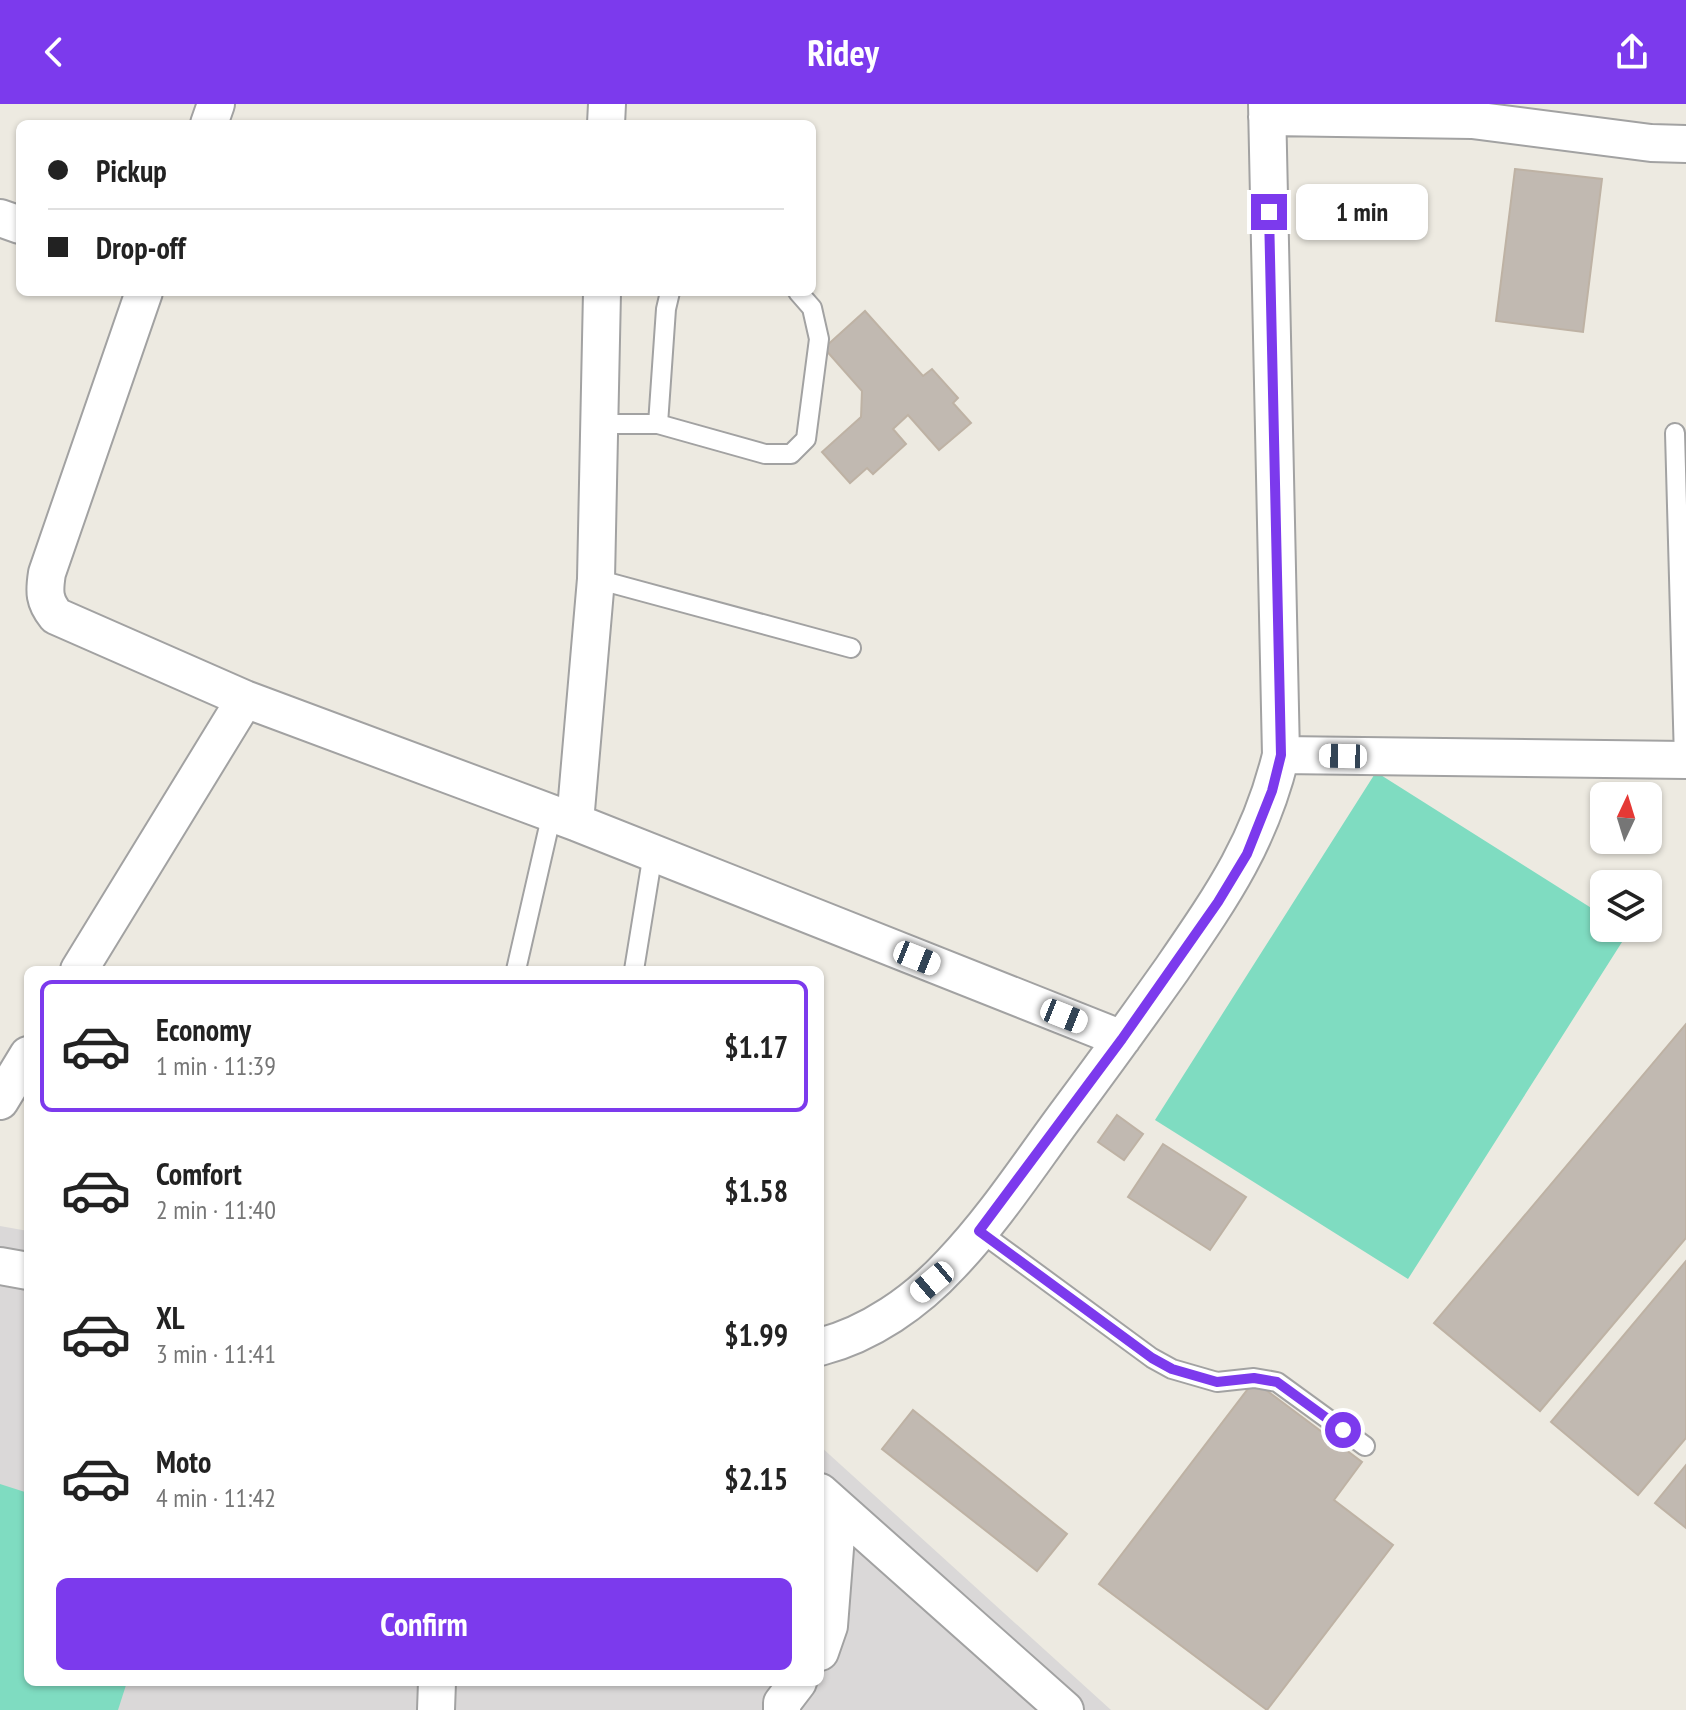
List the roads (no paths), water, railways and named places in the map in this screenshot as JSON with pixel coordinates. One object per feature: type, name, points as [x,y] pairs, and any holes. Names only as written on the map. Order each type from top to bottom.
[{"type":"street","points":[[824,1346],[864,1332],[895,1312],[950,1266],[979,1231],[1122,1039],[1218,902],[1247,854],[1272,791],[1281,755],[1267,110],[1472,120],[1651,143],[1686,144]]},
{"type":"street","points":[[143,296],[47,573],[44,591],[47,604],[56,616],[245,699],[563,818],[1122,1039]]},
{"type":"street","points":[[563,818],[596,579],[602,296]]},
{"type":"street","points":[[81,966],[245,699]]},
{"type":"street","points":[[1281,755],[1685,760]]},
{"type":"street","points":[[0,1101],[24,1062]]},
{"type":"street","points":[[0,1266],[24,1270]]},
{"type":"street","points":[[824,1640],[829,1626],[829,1501]]},
{"type":"street","points":[[829,1501],[1065,1710]]},
{"type":"street","points":[[436,1710],[437,1686]]},
{"type":"street","points":[[782,1710],[782,1703],[795,1686]]},
{"type":"lane","points":[[658,424],[669,296]]},
{"type":"lane","points":[[599,424],[658,424],[765,454],[791,454],[806,439],[819,339],[812,308],[802,296]]},
{"type":"lane","points":[[1675,433],[1685,760]]},
{"type":"lane","points":[[596,579],[851,648]]},
{"type":"lane","points":[[517,966],[563,818]]},
{"type":"lane","points":[[635,966],[653,853]]},
{"type":"lane","points":[[979,1231],[1152,1358],[1172,1369],[1217,1382],[1254,1378],[1277,1382],[1365,1446]]}]
